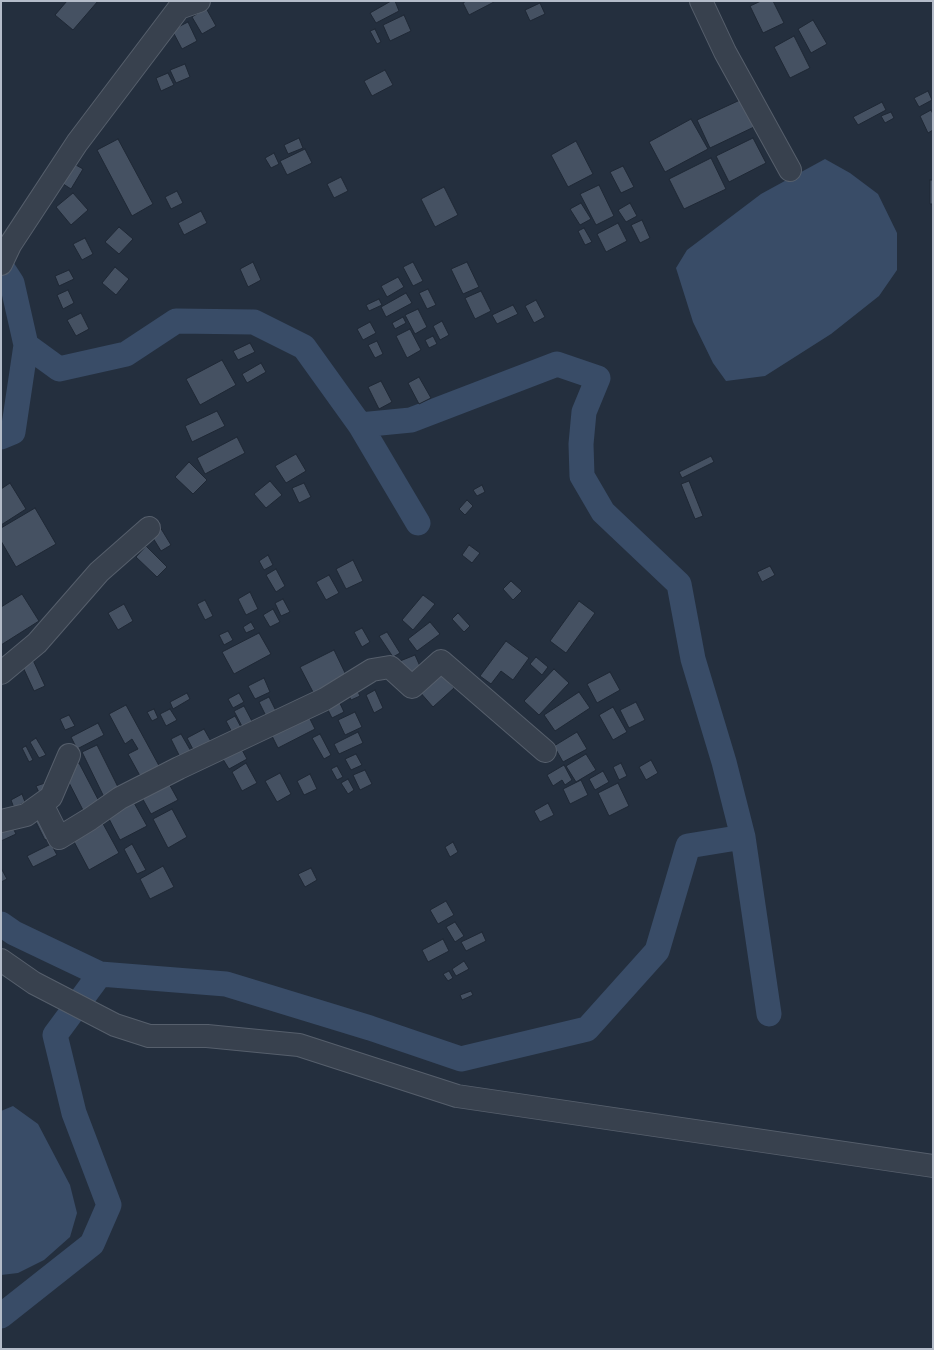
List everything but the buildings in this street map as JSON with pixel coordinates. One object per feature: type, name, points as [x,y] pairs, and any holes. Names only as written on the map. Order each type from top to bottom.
[{"type":"street","points":[[6,255],[77,143],[179,8],[198,1]]},
{"type":"street","points":[[701,1],[725,52],[790,170]]},
{"type":"street","points":[[1,673],[37,643],[99,572],[149,528]]},
{"type":"street","points":[[42,804],[59,838],[120,798],[179,768],[325,699],[372,670],[390,667],[412,687],[442,662],[545,751]]},
{"type":"street","points":[[1,821],[26,815],[50,797],[69,755]]},
{"type":"street","points":[[1,960],[34,983],[115,1025],[149,1036],[207,1036],[299,1045],[457,1096],[933,1166]]},
{"type":"water","points":[[825,159],[850,173],[878,194],[897,233],[897,270],[879,296],[831,334],[765,376],[726,381],[713,363],[693,322],[676,268],[687,250],[761,194]]},
{"type":"water","points":[[13,1106],[38,1124],[70,1185],[77,1213],[70,1237],[44,1260],[18,1273],[1,1275],[1,1111]]},
{"type":"waterway","points":[[1,266],[12,283],[26,345],[13,432],[1,437]]},
{"type":"waterway","points":[[26,345],[59,369],[126,354],[176,321],[254,322],[304,347],[360,425],[418,523]]},
{"type":"waterway","points":[[360,425],[411,420],[557,364],[598,378],[584,412],[581,444],[582,476],[603,512],[679,584],[693,659],[724,762],[743,837],[769,1014]]},
{"type":"waterway","points":[[1,1316],[92,1244],[109,1205],[74,1113],[55,1035],[100,974],[226,984],[370,1028],[461,1059],[587,1029],[657,951],[688,846],[743,837]]},
{"type":"waterway","points":[[1,924],[14,933],[100,974]]}]
